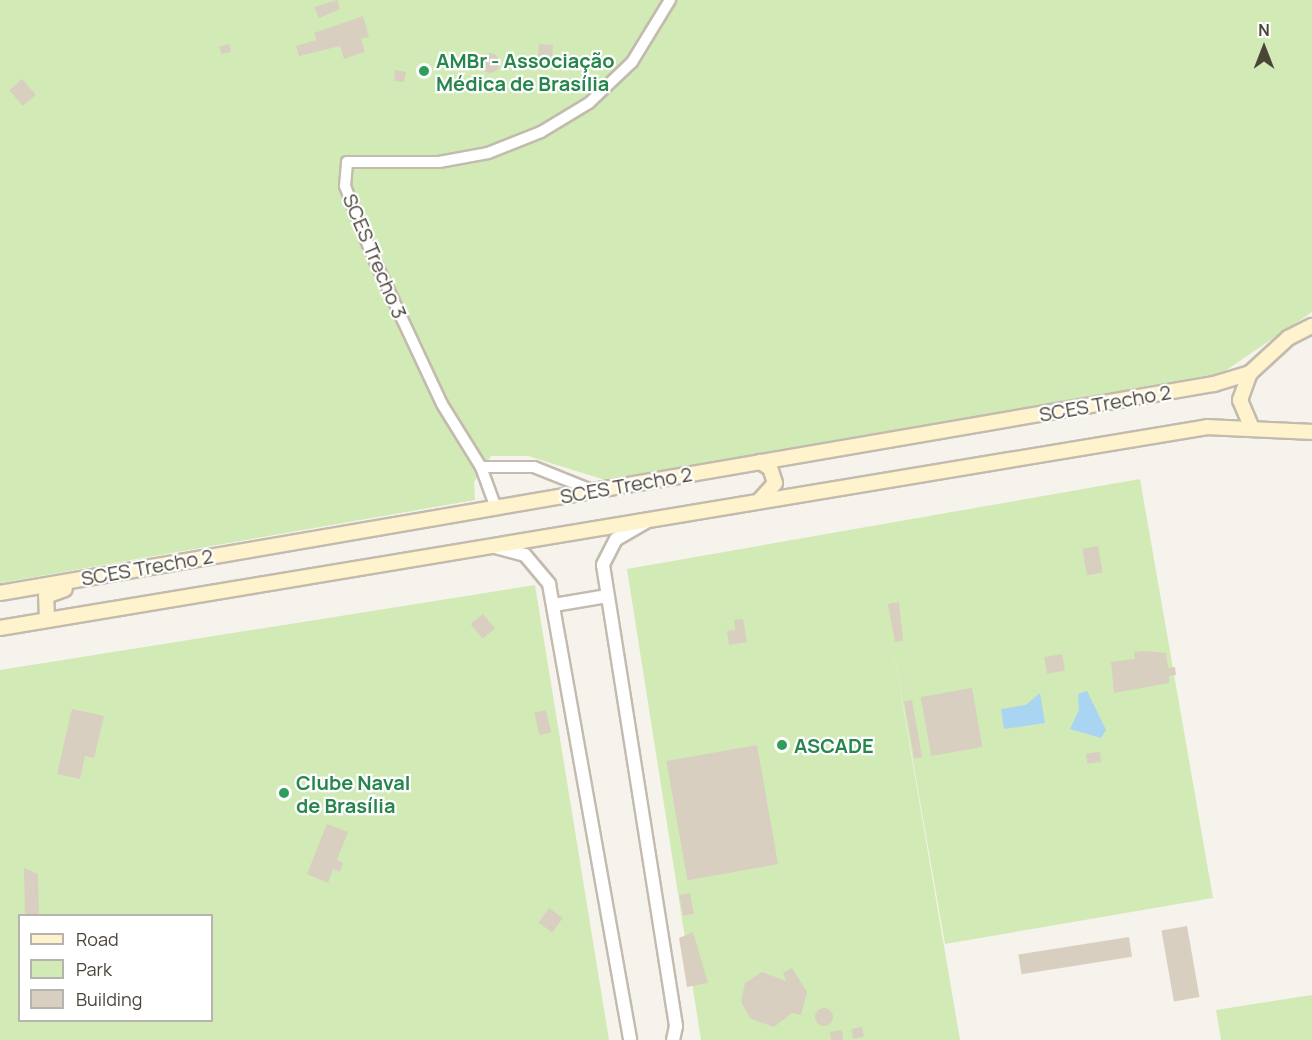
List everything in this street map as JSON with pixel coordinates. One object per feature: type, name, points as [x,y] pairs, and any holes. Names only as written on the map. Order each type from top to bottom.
[{"type":"main road","points":[[1251,426],[1240,400],[1250,373],[1288,338],[1312,326]]},
{"type":"main road","name":"SCES Trecho 2","points":[[0,593],[1214,384],[1250,373]]},
{"type":"main road","name":"SCES Trecho 2","points":[[0,628],[1207,427],[1251,426],[1312,432]]},
{"type":"main road","points":[[758,502],[774,483],[770,468],[760,462]]},
{"type":"main road","points":[[47,620],[48,593],[117,580],[125,571]]},
{"type":"street","name":"SCES Trecho 3","points":[[496,508],[481,467],[442,404],[378,268],[345,186],[346,162],[439,162],[488,153],[541,132],[589,103],[632,62],[670,0]]},
{"type":"street","points":[[481,467],[534,467],[594,491]]},
{"type":"street","points":[[649,520],[608,548],[603,565],[675,1026],[673,1040]]},
{"type":"street","points":[[495,546],[525,555],[538,566],[554,605],[630,1040]]},
{"type":"street","points":[[554,605],[607,596]]},
{"type":"green space","points":[[0,0],[1312,0],[1312,312],[1222,373],[605,480],[528,456],[491,456],[474,482],[475,500],[0,583]]},
{"type":"green space","points":[[1140,479],[1213,898],[945,944],[890,630],[960,1040],[701,1040],[627,569]]},
{"type":"green space","name":"Clube Naval de Brasília","points":[[535,585],[609,1040],[0,1040],[0,670]]},
{"type":"green space","points":[[1312,995],[1312,1040],[1221,1040],[1216,1010]]},
{"type":"water","points":[[1087,691],[1106,730],[1101,738],[1070,729],[1079,710],[1078,694]]},
{"type":"water","points":[[1040,693],[1045,723],[1004,729],[1001,709],[1026,705]]},
{"type":"building","points":[[337,0],[340,9],[319,18],[314,7]]},
{"type":"building","points":[[363,16],[369,37],[361,39],[365,52],[344,59],[340,46],[299,56],[296,46],[316,40],[314,33]]},
{"type":"building","points":[[229,44],[231,52],[221,54],[219,46]]},
{"type":"building","points":[[539,44],[553,45],[551,68],[537,67]]},
{"type":"building","points":[[490,53],[497,56],[500,63],[497,70],[490,73],[483,70],[480,63],[483,56]]},
{"type":"building","points":[[395,70],[406,72],[404,82],[394,81]]},
{"type":"building","points":[[22,79],[36,95],[23,106],[9,90]]},
{"type":"building","points":[[1098,546],[1103,573],[1087,575],[1082,549]]},
{"type":"building","points":[[899,602],[903,641],[895,642],[888,604]]},
{"type":"building","points":[[483,614],[495,629],[483,639],[471,624]]},
{"type":"building","points":[[743,619],[747,642],[729,645],[727,631],[735,630],[734,620]]},
{"type":"building","points":[[1134,652],[1166,653],[1168,668],[1175,667],[1176,675],[1169,676],[1169,683],[1114,693],[1111,662],[1135,659]]},
{"type":"building","points":[[1062,654],[1065,671],[1047,674],[1044,657]]},
{"type":"building","points":[[972,688],[982,747],[931,756],[921,697]]},
{"type":"building","points":[[912,700],[922,757],[914,759],[904,701]]},
{"type":"building","points":[[72,709],[104,716],[94,758],[85,756],[80,779],[57,774]]},
{"type":"building","points":[[546,710],[551,732],[539,735],[534,713]]},
{"type":"building","points":[[757,745],[778,864],[687,880],[666,761]]},
{"type":"building","points":[[1100,752],[1101,762],[1087,763],[1086,753]]},
{"type":"building","points":[[327,824],[348,832],[337,860],[343,863],[340,872],[333,869],[328,883],[307,874]]},
{"type":"building","points":[[24,868],[38,874],[39,914],[25,914]]},
{"type":"building","points":[[690,893],[694,914],[683,916],[679,895]]},
{"type":"building","points":[[549,908],[563,918],[552,933],[538,923]]},
{"type":"building","points":[[1187,926],[1200,997],[1174,1001],[1161,931]]},
{"type":"building","points":[[693,932],[708,983],[687,987],[679,938]]},
{"type":"building","points":[[1129,937],[1132,957],[1022,974],[1018,955]]},
{"type":"building","points":[[792,968],[807,992],[801,1015],[792,1013],[774,1027],[751,1019],[741,1002],[745,983],[762,972],[786,981],[783,973]]},
{"type":"building","points":[[824,1008],[830,1011],[833,1017],[830,1023],[824,1026],[818,1023],[815,1017],[818,1011]]},
{"type":"building","points":[[862,1027],[864,1037],[853,1039],[851,1029]]},
{"type":"building","points":[[842,1030],[843,1040],[831,1040],[830,1032]]},
{"type":"place","name":"AMBr - Associação Médica de Brasília","points":[[424,71]]},
{"type":"place","name":"ASCADE","points":[[782,745]]},
{"type":"place","name":"Clube Naval de Brasília","points":[[284,793]]}]
